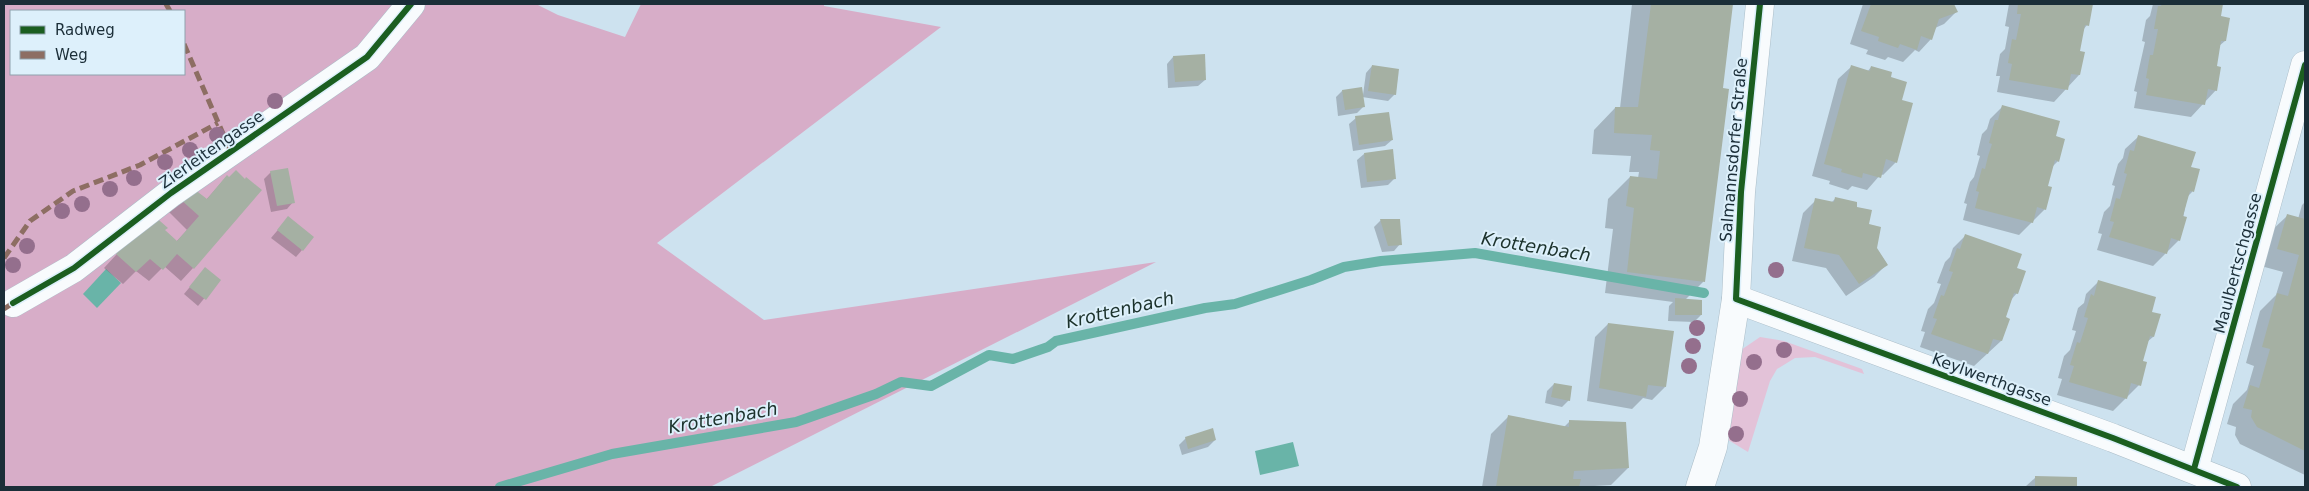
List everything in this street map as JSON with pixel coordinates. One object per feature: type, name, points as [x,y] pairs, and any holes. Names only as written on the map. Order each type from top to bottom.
[{"type":"street","name":"Zierleitengasse","points":[[13,303],[74,268],[171,193],[366,57],[411,4]]},
{"type":"street","name":"Salmannsdorfer Straße","points":[[1700,487],[1713,447],[1736,300],[1741,192],[1760,4]]},
{"type":"street","name":"Maulbertschgasse","points":[[2194,469],[2305,65]]},
{"type":"street","name":"Keylwerthgasse","points":[[1736,300],[2194,469],[2237,487]]},
{"type":"shaded area","points":[[4,4],[536,4],[558,15],[625,37],[641,4],[824,4],[824,6],[941,27],[657,243],[764,320],[1156,262],[710,487],[4,487]]},
{"type":"shaded area","points":[[106,269],[121,283],[97,308],[83,294]]},
{"type":"shaded area","points":[[1760,337],[1784,341],[1862,369],[1864,374],[1815,357],[1795,358],[1777,369],[1770,381],[1748,452],[1725,438],[1741,350]]},
{"type":"shaded area","points":[[1293,442],[1299,466],[1260,475],[1255,451]]},
{"type":"building","points":[[1651,4],[1733,4],[1723,88],[1729,89],[1705,282],[1627,272],[1634,208],[1626,206],[1630,176],[1657,179],[1660,151],[1650,150],[1652,135],[1614,133],[1615,107],[1638,107]]},
{"type":"building","points":[[1871,4],[1954,4],[1958,12],[1939,19],[1932,40],[1921,36],[1917,50],[1900,44],[1898,48],[1878,41],[1879,37],[1861,31]]},
{"type":"building","points":[[2018,4],[2093,4],[2089,26],[2085,25],[2080,51],[2085,52],[2080,75],[2071,74],[2068,90],[2009,80],[2012,64],[2008,63],[2012,39],[2016,40],[2021,14],[2017,14]]},
{"type":"building","points":[[2162,4],[2223,4],[2221,16],[2230,18],[2226,41],[2221,41],[2217,66],[2221,67],[2217,91],[2208,89],[2205,105],[2146,95],[2149,79],[2146,78],[2150,55],[2153,55],[2158,29],[2154,29],[2158,6]]},
{"type":"building","points":[[1205,54],[1206,80],[1175,82],[1173,56]]},
{"type":"building","points":[[1372,65],[1399,69],[1396,95],[1368,91]]},
{"type":"building","points":[[1851,65],[1870,71],[1871,66],[1892,72],[1891,77],[1907,82],[1902,100],[1913,103],[1897,163],[1886,159],[1881,178],[1863,173],[1862,178],[1841,172],[1842,169],[1824,164]]},
{"type":"building","points":[[1362,87],[1365,107],[1345,110],[1342,90]]},
{"type":"building","points":[[2002,105],[2060,121],[2056,136],[2065,139],[2059,162],[2055,160],[2048,186],[2052,187],[2046,210],[2037,207],[2033,223],[1975,208],[1979,192],[1976,191],[1982,168],[1985,169],[1992,144],[1989,143],[1995,120],[1998,120]]},
{"type":"building","points":[[1389,112],[1393,140],[1359,145],[1355,116]]},
{"type":"building","points":[[2138,135],[2196,152],[2191,167],[2200,169],[2194,192],[2190,191],[2183,216],[2187,217],[2180,241],[2171,238],[2167,254],[2109,237],[2114,222],[2110,221],[2116,198],[2120,199],[2127,174],[2124,173],[2130,150],[2134,151]]},
{"type":"building","points":[[1393,149],[1396,179],[1367,182],[1364,153]]},
{"type":"building","points":[[288,168],[295,203],[277,206],[270,171]]},
{"type":"building","points":[[236,170],[245,179],[246,177],[262,190],[194,269],[177,254],[163,270],[150,259],[136,272],[116,254],[152,214],[168,228],[165,230],[177,241],[199,216],[180,199],[194,189],[207,199],[227,175],[229,177]]},
{"type":"building","points":[[1835,197],[1857,202],[1857,207],[1872,210],[1869,224],[1881,227],[1877,248],[1888,265],[1859,284],[1839,255],[1804,248],[1815,198],[1834,202]]},
{"type":"building","points":[[2287,214],[2305,219],[2305,451],[2257,427],[2251,417],[2252,410],[2243,408],[2250,385],[2259,388],[2270,349],[2262,347],[2277,293],[2288,296],[2299,255],[2277,249]]},
{"type":"building","points":[[288,216],[314,237],[303,251],[277,230]]},
{"type":"building","points":[[1380,219],[1400,219],[1402,245],[1388,246]]},
{"type":"building","points":[[1965,234],[2022,254],[2017,268],[2026,271],[2018,294],[2014,293],[2006,317],[2010,319],[2002,341],[1993,339],[1988,354],[1931,334],[1937,319],[1933,318],[1941,295],[1944,296],[1953,272],[1949,271],[1957,248],[1960,249]]},
{"type":"building","points":[[205,267],[221,280],[206,300],[189,287]]},
{"type":"building","points":[[2098,280],[2156,297],[2152,312],[2161,314],[2154,337],[2150,336],[2143,361],[2147,362],[2141,386],[2131,383],[2127,399],[2069,382],[2074,366],[2070,365],[2077,342],[2080,343],[2088,318],[2084,317],[2091,294],[2094,296]]},
{"type":"building","points":[[1675,298],[1702,300],[1702,315],[1675,315]]},
{"type":"building","points":[[1608,323],[1674,331],[1666,387],[1648,385],[1646,397],[1599,388]]},
{"type":"building","points":[[1554,383],[1572,386],[1570,401],[1551,397]]},
{"type":"building","points":[[1508,415],[1569,427],[1569,420],[1626,422],[1629,468],[1574,471],[1573,479],[1581,479],[1579,487],[1496,487]]},
{"type":"building","points":[[1213,428],[1216,440],[1188,449],[1185,437]]},
{"type":"building","points":[[2035,476],[2077,477],[2077,487],[2035,487]]},
{"type":"waterway","name":"Krottenbach","points":[[500,487],[612,454],[796,422],[876,394],[901,382],[931,386],[989,355],[1013,359],[1048,347],[1056,341],[1205,308],[1235,304],[1311,280],[1344,267],[1381,261],[1475,253],[1704,293]]},
{"type":"marked path","points":[[166,4],[169,10]]},
{"type":"marked path","points":[[185,46],[231,152]]},
{"type":"marked path","points":[[4,258],[30,221],[73,191],[140,165],[218,123]]},
{"type":"marked path","points":[[4,309],[13,303]]},
{"type":"cycle path","points":[[13,303],[74,268],[171,193],[367,57],[411,4]]},
{"type":"cycle path","points":[[1760,4],[1741,192],[1736,299],[2113,438],[2237,487]]},
{"type":"cycle path","points":[[2194,469],[2305,65]]}]
